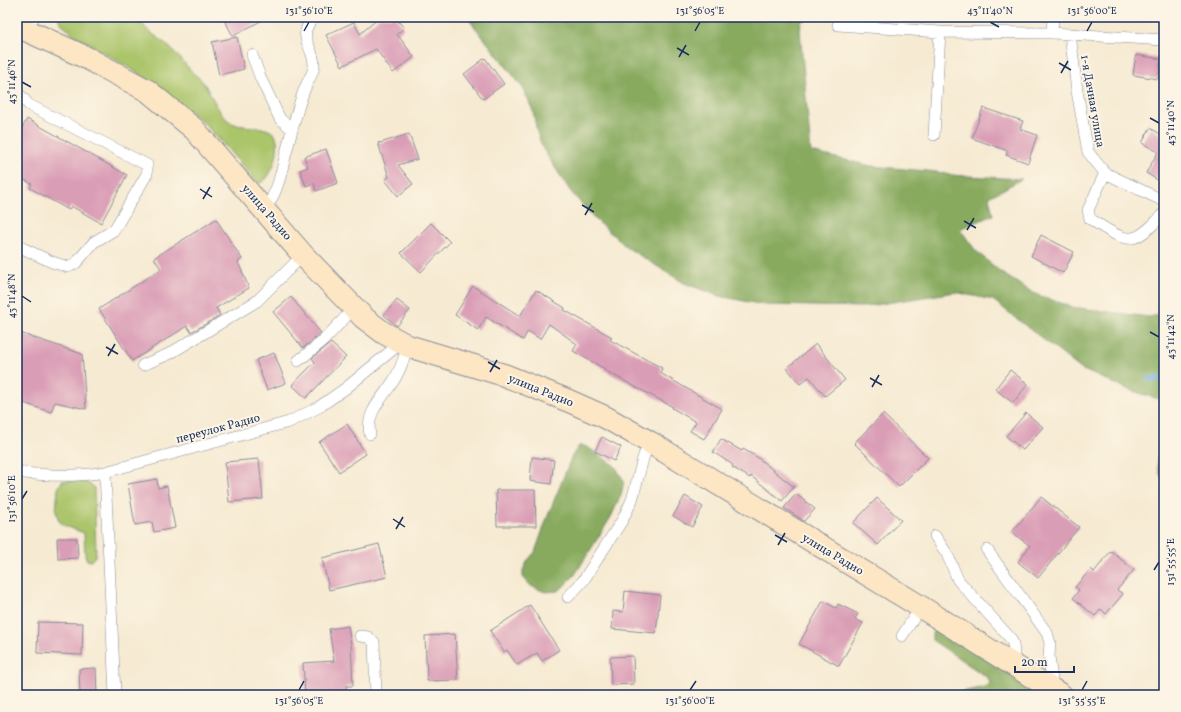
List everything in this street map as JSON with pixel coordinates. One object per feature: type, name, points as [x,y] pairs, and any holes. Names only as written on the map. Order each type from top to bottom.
[{"type":"main road","name":"улица Радио","points":[[25,24],[148,91],[194,128],[303,255],[364,318],[384,333],[405,344],[504,375],[605,417],[651,443],[921,607],[1057,692]]},
{"type":"lane","points":[[265,209],[277,189],[292,129],[305,87],[314,69],[315,64],[305,35],[306,28],[314,17]]},
{"type":"lane","points":[[1052,33],[1053,17]]},
{"type":"lane","points":[[838,25],[940,32],[1052,33],[1164,40]]},
{"type":"lane","points":[[934,135],[940,32]]},
{"type":"lane","name":"1-я Дачная улица","points":[[1070,34],[1076,91],[1088,152],[1105,173],[1164,201]]},
{"type":"lane","points":[[252,55],[261,79],[280,119],[292,129]]},
{"type":"lane","points":[[17,92],[29,105],[147,165],[147,174],[114,230],[94,242],[76,263],[68,267],[52,262],[20,247]]},
{"type":"lane","points":[[1105,173],[1088,210],[1090,219],[1120,237],[1133,238],[1150,228],[1164,213]]},
{"type":"lane","points":[[143,365],[169,354],[258,301],[303,255]]},
{"type":"lane","points":[[298,361],[323,341],[354,308]]},
{"type":"lane","points":[[370,434],[368,426],[370,418],[375,407],[395,379],[405,344]]},
{"type":"lane","name":"переулок Радио","points":[[17,472],[36,475],[90,475],[289,422],[330,400],[405,344]]},
{"type":"lane","points":[[568,596],[583,581],[623,520],[632,500],[644,455],[651,443]]},
{"type":"lane","points":[[105,472],[115,695]]},
{"type":"lane","points":[[935,536],[947,554],[958,580],[1011,639],[1013,644],[1015,666]]},
{"type":"lane","points":[[987,550],[1047,633],[1050,643],[1049,656],[1057,692]]},
{"type":"lane","points":[[902,636],[921,607]]},
{"type":"lane","points":[[360,636],[368,637],[374,642],[376,695]]},
{"type":"green space","points":[[58,17],[138,17],[147,30],[170,47],[201,80],[206,86],[219,110],[227,120],[237,125],[267,129],[275,135],[277,140],[277,154],[269,175],[260,183],[255,181],[201,120],[152,82],[73,34],[61,23]]},
{"type":"green space","points":[[467,17],[815,17],[801,21],[800,31],[811,152],[871,166],[938,172],[949,175],[1022,179],[989,197],[993,215],[960,229],[976,251],[1003,274],[1035,294],[1072,307],[1149,317],[1164,314],[1164,401],[1127,389],[1081,369],[993,300],[955,292],[862,307],[764,305],[719,296],[684,283],[628,248],[597,221],[571,192],[543,149],[537,132],[533,111],[523,88]]},
{"type":"green space","points":[[581,445],[589,448],[615,466],[624,481],[621,495],[611,517],[574,576],[559,591],[545,592],[531,586],[523,577],[523,570],[528,560],[535,552],[572,456]]},
{"type":"green space","points":[[1164,445],[1164,482],[1158,468],[1157,459],[1158,454]]},
{"type":"green space","points":[[62,481],[83,482],[94,487],[96,555],[91,561],[87,560],[85,555],[84,533],[65,526],[59,521],[56,511],[58,489]]},
{"type":"green space","points":[[938,630],[1030,683],[1036,695],[946,695],[986,687],[990,683],[988,678],[932,640],[932,633]]},
{"type":"building","points":[[223,17],[268,17],[233,36]]},
{"type":"building","points":[[380,17],[395,17],[404,28],[397,34],[414,57],[393,73],[376,49],[342,66],[326,35],[354,22],[360,34]]},
{"type":"building","points":[[237,37],[244,69],[219,75],[212,42]]},
{"type":"building","points":[[1136,55],[1161,59],[1158,79],[1133,75]]},
{"type":"building","points":[[485,58],[504,84],[483,99],[464,74]]},
{"type":"building","points":[[983,108],[1023,121],[1020,129],[1037,135],[1028,163],[1006,155],[1008,151],[972,138]]},
{"type":"building","points":[[27,119],[127,175],[101,223],[71,206],[69,210],[30,188],[32,184],[17,176],[17,137]]},
{"type":"building","points":[[1150,128],[1164,136],[1164,184],[1146,173],[1158,152],[1142,143]]},
{"type":"building","points":[[409,134],[418,159],[398,165],[413,184],[398,196],[385,180],[389,177],[378,143]]},
{"type":"building","points":[[326,149],[338,183],[316,191],[314,183],[306,186],[300,170],[308,167],[304,157]]},
{"type":"building","points":[[216,219],[242,259],[238,262],[249,288],[216,308],[220,315],[206,324],[191,332],[187,326],[132,361],[99,309],[161,269],[154,258]]},
{"type":"building","points":[[431,223],[450,242],[421,272],[401,253]]},
{"type":"building","points":[[1041,235],[1074,252],[1063,273],[1031,256]]},
{"type":"building","points":[[473,286],[520,316],[536,290],[565,308],[564,310],[612,337],[610,340],[662,368],[660,373],[722,409],[704,439],[690,431],[696,422],[672,408],[673,407],[604,370],[605,369],[573,351],[577,344],[549,324],[540,339],[528,331],[523,340],[486,317],[478,330],[455,315]]},
{"type":"building","points":[[291,297],[321,333],[303,348],[273,312]]},
{"type":"building","points":[[397,300],[410,310],[397,326],[384,315]]},
{"type":"building","points":[[17,332],[82,354],[86,409],[55,402],[51,412],[17,401]]},
{"type":"building","points":[[331,343],[346,357],[306,398],[292,385],[315,362],[312,358]]},
{"type":"building","points":[[816,344],[845,380],[825,396],[809,377],[800,384],[787,368]]},
{"type":"building","points":[[274,353],[286,383],[267,390],[256,360]]},
{"type":"building","points":[[1010,370],[1028,384],[1013,403],[995,389]]},
{"type":"building","points":[[1026,413],[1043,427],[1023,450],[1006,436]]},
{"type":"building","points":[[883,414],[928,458],[899,487],[854,443]]},
{"type":"building","points":[[347,424],[366,454],[339,472],[319,442]]},
{"type":"building","points":[[602,437],[621,447],[614,461],[595,451]]},
{"type":"building","points":[[721,439],[742,451],[743,449],[757,457],[794,487],[782,501],[751,476],[750,478],[732,467],[733,465],[713,452]]},
{"type":"building","points":[[532,457],[554,460],[551,484],[530,481]]},
{"type":"building","points":[[259,459],[263,499],[229,502],[225,462]]},
{"type":"building","points":[[157,479],[158,488],[167,486],[175,528],[154,532],[152,522],[135,525],[128,484]]},
{"type":"building","points":[[496,490],[535,490],[536,526],[497,526]]},
{"type":"building","points":[[796,494],[815,509],[804,521],[784,508]]},
{"type":"building","points":[[685,496],[703,507],[692,527],[673,516]]},
{"type":"building","points":[[1041,497],[1079,527],[1038,578],[1018,562],[1030,546],[1012,532]]},
{"type":"building","points":[[877,498],[901,520],[878,545],[853,523]]},
{"type":"building","points":[[57,538],[77,538],[78,558],[58,559]]},
{"type":"building","points":[[379,544],[387,577],[329,590],[322,558]]},
{"type":"building","points":[[1111,551],[1134,570],[1117,590],[1123,594],[1106,614],[1101,609],[1095,616],[1073,598],[1079,590],[1075,587],[1091,569],[1094,572]]},
{"type":"building","points":[[625,591],[660,595],[656,633],[612,629],[613,611],[623,612]]},
{"type":"building","points":[[823,601],[836,608],[838,604],[858,614],[855,619],[863,623],[839,666],[799,644]]},
{"type":"building","points":[[530,605],[559,650],[542,661],[537,653],[517,665],[507,650],[504,652],[490,631]]},
{"type":"building","points":[[38,622],[83,623],[82,655],[37,653]]},
{"type":"building","points":[[348,626],[351,644],[353,686],[346,686],[347,695],[305,695],[303,663],[334,661],[329,629]]},
{"type":"building","points":[[455,634],[458,680],[427,681],[425,636]]},
{"type":"building","points":[[633,656],[634,684],[611,685],[610,657]]},
{"type":"building","points":[[96,668],[97,695],[80,695],[79,669]]},
{"type":"waterway","points":[[1150,379],[1164,379]]}]
